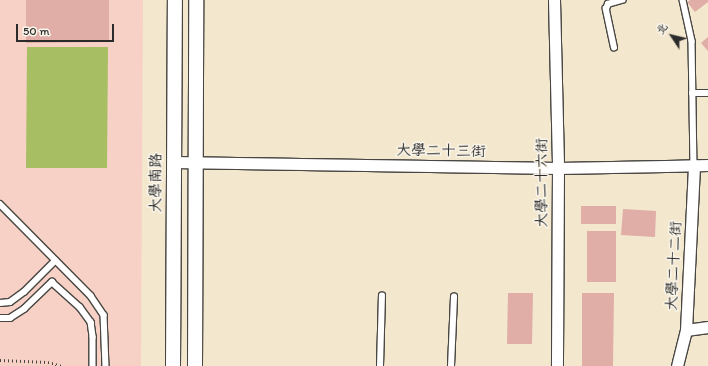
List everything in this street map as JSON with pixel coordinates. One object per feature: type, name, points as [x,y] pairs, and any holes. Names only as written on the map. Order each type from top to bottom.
[{"type":"street","name":"大學南路","points":[[173,366],[175,0]]},
{"type":"street","points":[[195,366],[196,0]]},
{"type":"street","name":"大學二十六街","points":[[554,0],[558,168],[557,366]]},
{"type":"street","name":"大學二十三街","points":[[173,162],[558,168],[708,165]]},
{"type":"street","name":"大學二十二街","points":[[677,366],[686,330],[694,165]]},
{"type":"street","points":[[686,330],[708,327]]},
{"type":"lane","points":[[614,48],[606,8],[608,4],[622,0]]},
{"type":"lane","points":[[683,0],[692,41],[694,165]]},
{"type":"lane","points":[[692,93],[708,93]]},
{"type":"lane","points":[[0,204],[91,296],[104,315],[106,366]]},
{"type":"lane","points":[[0,303],[10,302],[24,292],[55,261]]},
{"type":"lane","points":[[0,318],[10,318],[24,309],[52,282],[80,307],[91,322],[93,337],[93,366]]},
{"type":"lane","points":[[380,366],[382,296]]},
{"type":"lane","points":[[451,366],[454,297]]},
{"type":"path","points":[[0,360],[48,362],[62,366]]},
{"type":"shaded area","points":[[0,0],[143,0],[141,366],[0,366]]},
{"type":"green space","points":[[27,47],[108,47],[107,168],[26,168]]},
{"type":"building","points":[[26,0],[109,0],[109,42],[26,43]]},
{"type":"building","points":[[690,0],[708,0],[708,2],[695,12],[687,2]]},
{"type":"building","points":[[708,37],[708,51],[701,43]]},
{"type":"building","points":[[581,206],[616,206],[616,224],[581,224]]},
{"type":"building","points":[[623,209],[656,211],[655,237],[621,235]]},
{"type":"building","points":[[587,231],[616,231],[616,282],[587,282]]},
{"type":"building","points":[[508,293],[533,293],[532,344],[507,344]]},
{"type":"building","points":[[582,293],[614,293],[613,366],[582,366]]}]
